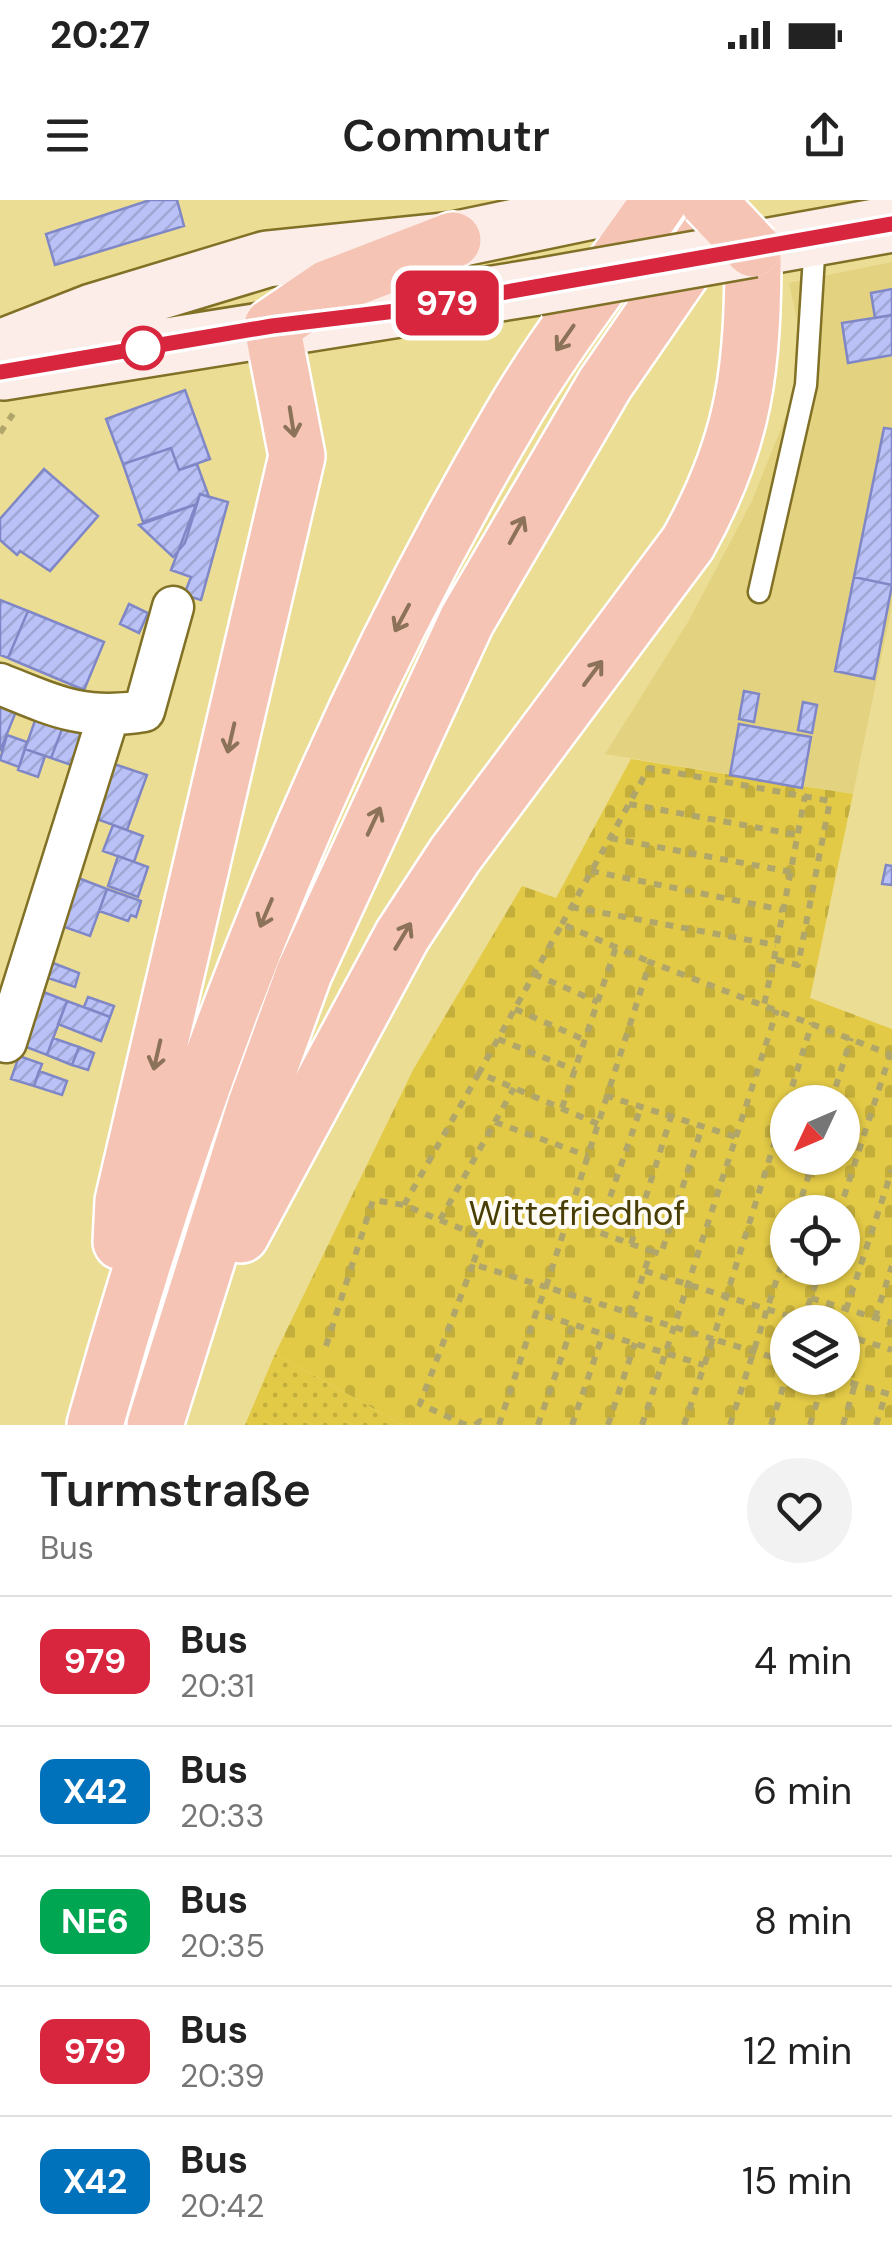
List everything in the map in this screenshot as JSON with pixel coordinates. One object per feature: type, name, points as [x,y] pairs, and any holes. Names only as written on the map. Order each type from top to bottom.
[{"type":"highway","points":[[95,1425],[154,1221],[251,948],[372,676],[512,416],[660,200]]},
{"type":"highway","points":[[706,200],[744,224]]},
{"type":"highway","points":[[162,1400],[304,1114],[402,936],[455,855],[678,558],[715,494],[733,448],[748,382],[744,224]]},
{"type":"highway","points":[[162,1400],[255,1107],[304,974],[467,620],[605,384],[744,224]]},
{"type":"highway","points":[[113,1360],[123,1201],[297,456],[272,326],[328,288],[453,240]]},
{"type":"main road","points":[[0,348],[92,312],[268,259],[453,240],[585,216],[645,200]]},
{"type":"main road","points":[[0,372],[537,287],[744,224],[815,238],[892,224]]},
{"type":"street","points":[[0,684],[75,714],[108,717],[144,711],[173,607]]},
{"type":"street","points":[[6,1042],[108,717]]},
{"type":"lane","points":[[759,592],[806,385],[815,238]]},
{"type":"path","points":[[404,1204],[649,768],[830,801],[798,965],[774,959]]},
{"type":"path","points":[[764,1006],[806,796]]},
{"type":"path","points":[[629,804],[798,835]]},
{"type":"path","points":[[610,838],[791,872]]},
{"type":"path","points":[[591,871],[783,910]]},
{"type":"path","points":[[571,906],[776,946]]},
{"type":"path","points":[[562,924],[891,1055],[844,1195]]},
{"type":"path","points":[[562,1108],[616,947]]},
{"type":"path","points":[[499,1425],[650,962]]},
{"type":"path","points":[[534,974],[598,1002]]},
{"type":"path","points":[[514,1009],[585,1040]]},
{"type":"path","points":[[642,1425],[777,1010]]},
{"type":"path","points":[[684,1425],[812,1023]]},
{"type":"path","points":[[836,1085],[851,1038]]},
{"type":"path","points":[[498,1039],[575,1070]]},
{"type":"path","points":[[479,1073],[598,1124]]},
{"type":"path","points":[[440,1220],[514,1088]]},
{"type":"path","points":[[607,1096],[736,1137]]},
{"type":"path","points":[[641,1107],[598,1232],[651,1251],[661,1254],[702,1126]]},
{"type":"path","points":[[631,1244],[672,1117]]},
{"type":"path","points":[[495,1122],[588,1156]]},
{"type":"path","points":[[848,1305],[892,1170]]},
{"type":"path","points":[[326,1346],[374,1200],[404,1204],[482,1237],[420,1404],[466,1425]]},
{"type":"path","points":[[630,1314],[651,1251]]},
{"type":"path","points":[[472,1264],[770,1357]]},
{"type":"path","points":[[876,1318],[892,1266]]},
{"type":"path","points":[[644,1270],[770,1311]]},
{"type":"path","points":[[730,1425],[775,1285]]},
{"type":"path","points":[[809,1305],[815,1285]]},
{"type":"path","points":[[811,1298],[831,1305]]},
{"type":"path","points":[[536,1313],[704,1365]]},
{"type":"path","points":[[860,1314],[892,1323]]},
{"type":"path","points":[[538,1425],[573,1324]]},
{"type":"path","points":[[572,1425],[604,1334]]},
{"type":"path","points":[[860,1340],[892,1350]]},
{"type":"path","points":[[608,1425],[635,1343]]},
{"type":"path","points":[[860,1385],[889,1394],[876,1425]]},
{"type":"path","points":[[771,1425],[780,1395]]},
{"type":"path","points":[[810,1425],[819,1395]]},
{"type":"path","points":[[843,1425],[852,1395]]},
{"type":"path","points":[[475,1425],[488,1425]]},
{"type":"shaded area","points":[[892,262],[892,606],[853,794],[605,754],[688,622],[752,501],[795,393],[801,337],[789,283]]},
{"type":"green space","name":"Wittefriedhof","points":[[631,759],[853,794],[810,998],[892,1029],[892,1425],[403,1425],[275,1354],[413,1070],[522,886],[556,898]]},
{"type":"green space","points":[[275,1354],[403,1425],[245,1425]]},
{"type":"building","points":[[150,200],[177,200],[184,226],[55,265],[46,234]]},
{"type":"building","points":[[892,289],[892,315],[875,318],[871,293]]},
{"type":"building","points":[[892,315],[892,355],[848,363],[842,323]]},
{"type":"building","points":[[185,390],[210,459],[179,470],[171,448],[123,464],[106,419]]},
{"type":"building","points":[[884,428],[892,429],[892,585],[854,577]]},
{"type":"building","points":[[171,448],[179,470],[197,464],[209,497],[200,494],[197,504],[143,522],[123,464]]},
{"type":"building","points":[[44,469],[98,516],[50,571],[20,551],[17,555],[0,540],[0,519]]},
{"type":"building","points":[[200,494],[228,502],[201,600],[184,595],[191,577],[171,570]]},
{"type":"building","points":[[197,504],[185,543],[173,557],[139,525]]},
{"type":"building","points":[[854,577],[892,585],[874,679],[835,671]]},
{"type":"building","points":[[0,600],[28,611],[8,658],[0,655]]},
{"type":"building","points":[[129,604],[148,613],[139,633],[120,624]]},
{"type":"building","points":[[28,611],[104,642],[84,690],[8,658]]},
{"type":"building","points":[[744,691],[759,694],[754,722],[739,719]]},
{"type":"building","points":[[0,702],[17,709],[0,751]]},
{"type":"building","points":[[803,702],[817,705],[812,733],[798,730]]},
{"type":"building","points":[[37,715],[64,724],[51,758],[25,749]]},
{"type":"building","points":[[64,724],[95,735],[83,769],[51,758]]},
{"type":"building","points":[[739,724],[811,737],[802,788],[730,775]]},
{"type":"building","points":[[7,735],[27,742],[19,767],[0,760]]},
{"type":"building","points":[[25,749],[45,756],[38,777],[18,770]]},
{"type":"building","points":[[114,764],[147,775],[127,830],[94,818]]},
{"type":"building","points":[[113,825],[143,836],[134,862],[103,851]]},
{"type":"building","points":[[118,856],[148,867],[138,897],[108,886]]},
{"type":"building","points":[[886,865],[892,866],[892,885],[882,884]]},
{"type":"building","points":[[73,876],[107,889],[90,936],[56,924]]},
{"type":"building","points":[[107,889],[141,901],[136,917],[131,915],[128,921],[99,911]]},
{"type":"building","points":[[53,963],[79,973],[75,987],[48,978]]},
{"type":"building","points":[[33,988],[67,1001],[47,1055],[13,1042]]},
{"type":"building","points":[[88,997],[114,1006],[110,1017],[84,1007]]},
{"type":"building","points":[[67,1001],[110,1017],[101,1041],[58,1024]]},
{"type":"building","points":[[53,1038],[79,1047],[72,1065],[47,1055]]},
{"type":"building","points":[[79,1047],[94,1053],[88,1070],[72,1065]]},
{"type":"building","points":[[19,1056],[42,1064],[34,1086],[11,1079]]},
{"type":"building","points":[[39,1071],[67,1081],[62,1095],[34,1086]]},
{"type":"bus line","name":"979","points":[[0,372],[272,326],[404,310],[892,224]]}]
